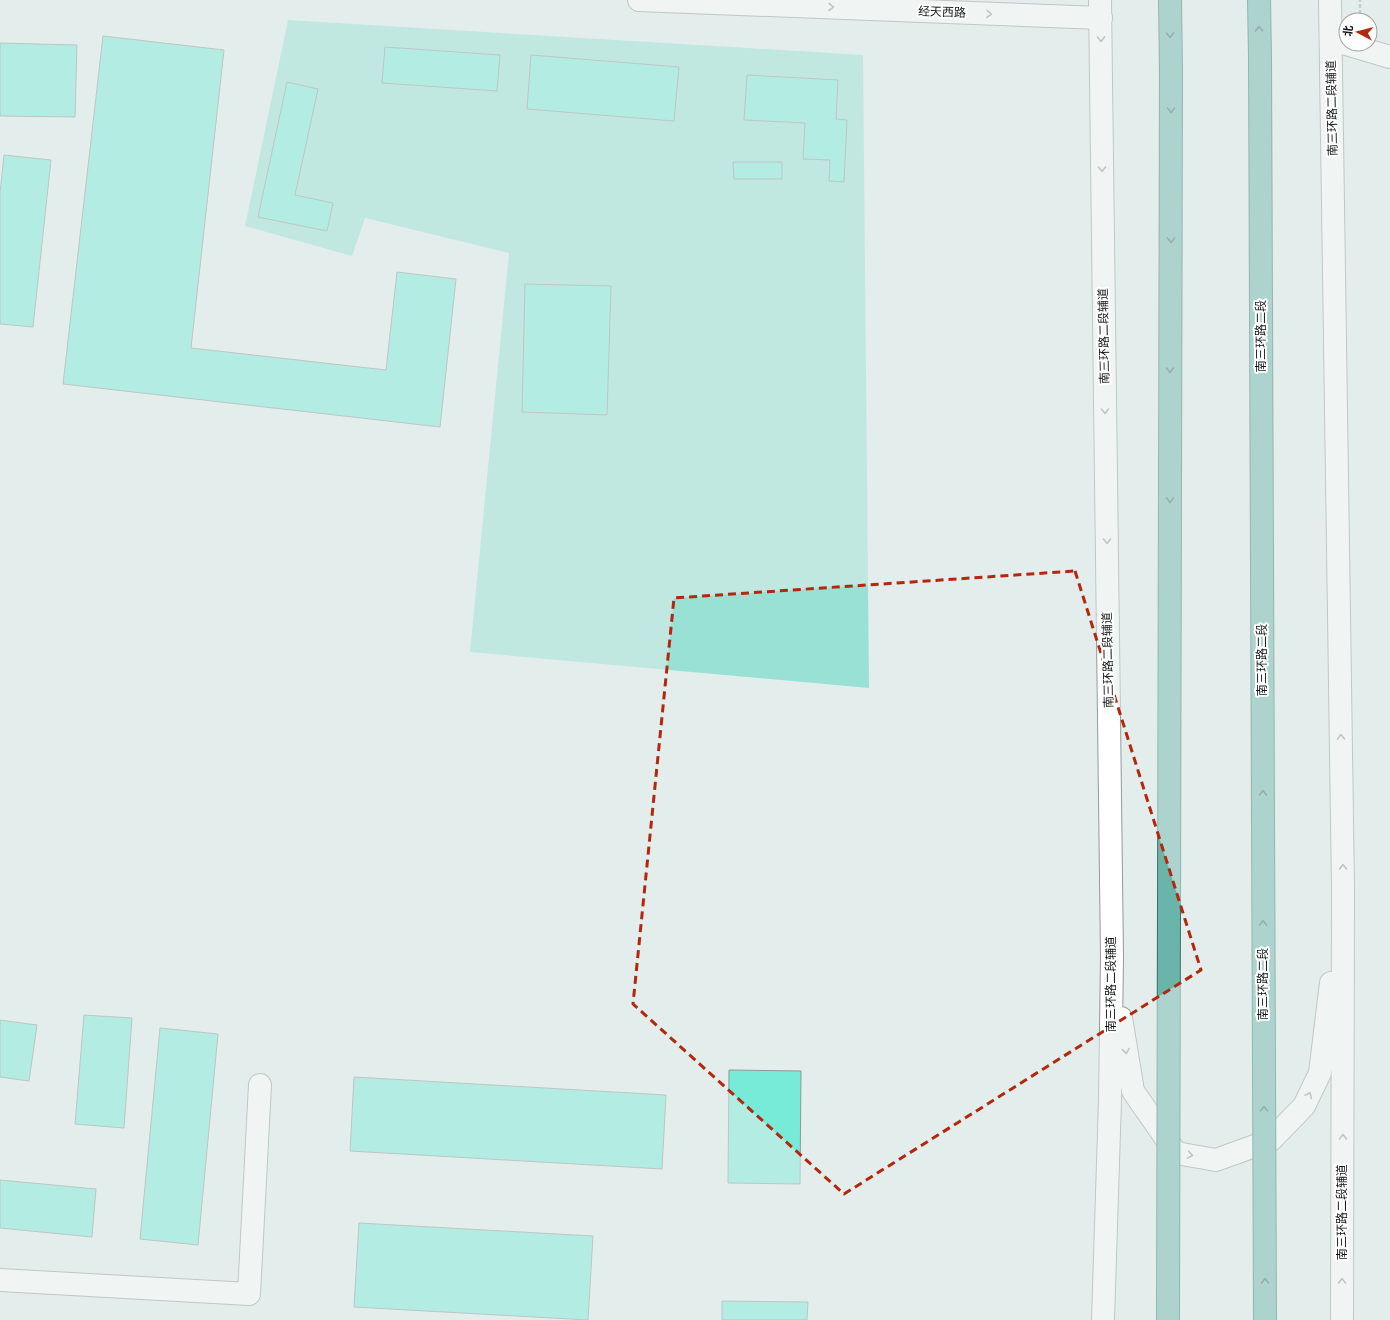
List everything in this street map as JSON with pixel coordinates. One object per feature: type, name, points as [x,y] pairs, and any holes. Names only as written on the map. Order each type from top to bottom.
[{"type":"highway","points":[[1168,1320],[1170,0]]},
{"type":"highway","name":"南三环路二段","points":[[1259,0],[1265,1320]]},
{"type":"main road","name":"经天西路","points":[[638,0],[1100,9]]},
{"type":"main road","name":"南三环路二段辅道","points":[[1330,0],[1338,31]]},
{"type":"main road","name":"南三环路二段辅道","points":[[1100,9],[1112,957],[1110,1100],[1103,1320]]},
{"type":"main road","name":"南三环路二段辅道","points":[[1341,52],[1343,888],[1342,1320]]},
{"type":"main road","points":[[1374,52],[1390,57]]},
{"type":"main road","points":[[1112,957],[1133,1091],[1176,1153],[1216,1160],[1271,1140],[1304,1106],[1320,1073],[1343,888]]},
{"type":"main road","points":[[0,1280],[249,1294],[260,1085]]},
{"type":"path","points":[[1360,0],[1360,12]]},
{"type":"highlighted area","points":[[1075,571],[1201,970],[844,1194],[633,1004],[674,598]]},
{"type":"green space","points":[[288,20],[863,55],[869,688],[470,652],[509,253],[365,218],[352,256],[245,226]]},
{"type":"building","points":[[103,36],[224,50],[191,348],[386,370],[397,272],[456,279],[440,427],[63,384]]},
{"type":"building","points":[[0,43],[77,45],[75,117],[0,116]]},
{"type":"building","points":[[385,47],[500,55],[497,91],[382,83]]},
{"type":"building","points":[[531,55],[679,67],[674,121],[527,109]]},
{"type":"building","points":[[747,75],[838,80],[836,119],[847,120],[844,182],[829,181],[830,160],[803,159],[805,123],[744,120]]},
{"type":"building","points":[[287,82],[318,89],[295,195],[333,203],[327,231],[258,217]]},
{"type":"building","points":[[4,155],[51,160],[33,327],[0,324],[0,193]]},
{"type":"building","points":[[733,162],[782,162],[782,179],[734,179]]},
{"type":"building","points":[[525,284],[611,286],[607,415],[522,412]]},
{"type":"building","points":[[84,1015],[132,1018],[124,1128],[75,1124]]},
{"type":"building","points":[[0,1020],[37,1025],[29,1081],[0,1077]]},
{"type":"building","points":[[160,1028],[218,1034],[198,1245],[140,1239]]},
{"type":"building","points":[[729,1070],[801,1071],[800,1184],[728,1183]]},
{"type":"building","points":[[354,1077],[666,1095],[662,1169],[350,1151]]},
{"type":"building","points":[[0,1180],[96,1189],[92,1237],[0,1228]]},
{"type":"building","points":[[359,1223],[593,1236],[588,1320],[354,1307]]},
{"type":"building","points":[[722,1301],[808,1302],[807,1320],[722,1320]]}]
